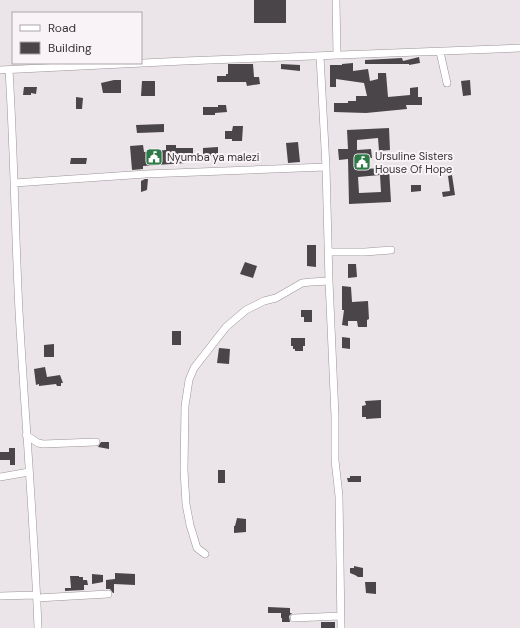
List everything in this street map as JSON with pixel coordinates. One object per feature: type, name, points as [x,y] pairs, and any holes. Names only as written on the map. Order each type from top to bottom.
[{"type":"street","points":[[336,0],[337,55]]},
{"type":"street","points":[[142,62],[520,48]]},
{"type":"street","points":[[440,52],[447,83]]},
{"type":"street","points":[[320,56],[326,167],[335,416],[335,460],[339,496],[341,628]]},
{"type":"street","points":[[0,70],[114,64]]},
{"type":"street","points":[[9,70],[13,128],[14,183],[26,435],[38,628]]},
{"type":"street","points":[[14,183],[146,174],[326,167]]},
{"type":"street","points":[[329,252],[391,250]]},
{"type":"street","points":[[205,554],[197,548],[194,541],[186,504],[184,470],[185,406],[189,380],[194,368],[226,327],[246,310],[264,301],[276,298],[302,283],[329,282]]},
{"type":"street","points":[[26,435],[38,443],[43,444],[96,442]]},
{"type":"street","points":[[0,477],[29,472]]},
{"type":"street","points":[[0,596],[36,597],[108,594]]},
{"type":"street","points":[[294,618],[340,616]]},
{"type":"building","points":[[254,0],[286,0],[286,23],[254,23]]},
{"type":"building","points":[[419,57],[420,63],[409,65],[365,64],[365,60],[402,58],[403,61]]},
{"type":"building","points":[[353,63],[353,71],[368,69],[370,81],[378,79],[378,73],[386,73],[388,97],[410,95],[410,88],[418,87],[418,97],[422,97],[422,105],[406,105],[407,109],[366,113],[334,112],[334,103],[348,103],[348,101],[356,101],[356,96],[367,96],[364,83],[336,79],[336,87],[330,87],[330,65]]},
{"type":"building","points":[[228,64],[253,64],[254,77],[259,77],[260,84],[247,86],[246,82],[217,82],[217,76],[226,76],[226,74],[228,74]]},
{"type":"building","points":[[281,64],[300,65],[300,71],[281,69]]},
{"type":"building","points":[[121,80],[121,93],[103,93],[101,83]]},
{"type":"building","points":[[470,80],[471,95],[463,96],[461,81]]},
{"type":"building","points":[[142,81],[155,81],[155,96],[141,96]]},
{"type":"building","points":[[24,87],[37,87],[36,94],[31,93],[31,95],[23,95]]},
{"type":"building","points":[[76,97],[83,98],[82,109],[76,109]]},
{"type":"building","points":[[218,105],[226,105],[227,112],[215,113],[215,115],[203,115],[203,107],[218,107]]},
{"type":"building","points":[[164,124],[164,132],[137,133],[136,125]]},
{"type":"building","points":[[233,126],[243,126],[242,141],[225,139],[225,131],[232,131]]},
{"type":"building","points":[[389,128],[390,150],[379,151],[378,138],[357,140],[357,150],[371,149],[372,158],[358,158],[359,169],[389,168],[391,202],[349,204],[348,159],[339,160],[338,149],[348,149],[347,130]],"holes":[[[380,175],[381,192],[359,193],[358,177]]]},
{"type":"building","points":[[298,142],[300,162],[288,163],[286,143]]},
{"type":"building","name":"Nyumba ya malezi","points":[[143,145],[144,152],[166,150],[166,145],[176,145],[176,148],[193,148],[193,161],[143,166],[143,169],[132,170],[130,146]]},
{"type":"building","points":[[218,147],[218,157],[203,157],[203,148]]},
{"type":"building","points":[[71,158],[87,158],[86,164],[70,164]]},
{"type":"building","points":[[452,175],[455,195],[443,197],[442,192],[450,191],[448,176]]},
{"type":"building","points":[[148,179],[147,190],[141,192],[141,181]]},
{"type":"building","points":[[411,185],[421,185],[421,191],[411,192]]},
{"type":"building","points":[[307,245],[316,245],[316,267],[307,266]]},
{"type":"building","points":[[245,262],[257,266],[253,278],[240,274]]},
{"type":"building","points":[[348,264],[356,264],[357,277],[348,278]]},
{"type":"building","points":[[342,286],[351,287],[352,302],[368,301],[369,319],[367,320],[367,327],[358,327],[357,321],[348,321],[348,326],[342,325],[344,310],[342,310]]},
{"type":"building","points":[[301,310],[312,310],[312,322],[304,322],[304,317],[301,317]]},
{"type":"building","points":[[172,331],[181,331],[181,345],[172,345]]},
{"type":"building","points":[[342,337],[350,338],[350,349],[342,348]]},
{"type":"building","points":[[291,338],[305,338],[305,346],[303,346],[303,351],[295,351],[295,349],[293,349],[293,346],[291,346]]},
{"type":"building","points":[[54,344],[54,357],[44,357],[44,345]]},
{"type":"building","points":[[219,348],[230,349],[229,364],[217,363]]},
{"type":"building","points":[[45,367],[47,377],[60,375],[63,383],[61,383],[61,386],[57,386],[56,384],[36,385],[34,369]]},
{"type":"building","points":[[381,400],[381,418],[366,419],[366,417],[362,417],[362,406],[366,405],[365,401]]},
{"type":"building","points":[[101,442],[109,442],[109,449],[98,447]]},
{"type":"building","points":[[9,448],[15,448],[15,465],[10,465],[10,460],[0,460],[0,452],[9,452]]},
{"type":"building","points":[[218,470],[225,470],[225,483],[218,483]]},
{"type":"building","points":[[350,476],[361,476],[361,482],[348,482],[347,478],[350,478]]},
{"type":"building","points":[[237,518],[246,519],[246,532],[234,533],[234,526]]},
{"type":"building","points":[[354,566],[363,568],[363,577],[358,577],[350,573],[350,568],[354,568]]},
{"type":"building","points":[[115,573],[135,574],[135,585],[114,584],[114,593],[110,589],[106,589],[106,580],[115,579]]},
{"type":"building","points":[[92,574],[103,575],[103,582],[92,584]]},
{"type":"building","points":[[70,576],[83,577],[83,580],[87,580],[88,585],[84,585],[84,590],[65,591],[65,588],[71,588]]},
{"type":"building","points":[[365,582],[376,582],[376,594],[366,593]]},
{"type":"building","points":[[268,607],[290,608],[290,613],[292,613],[289,616],[290,622],[282,622],[281,613],[268,613]]},
{"type":"building","points":[[321,622],[335,622],[335,628],[321,628]]},
{"type":"place","name":"Nyumba ya malezi","points":[[154,157]]},
{"type":"place","name":"Ursuline Sisters House Of Hope","points":[[362,162]]}]
